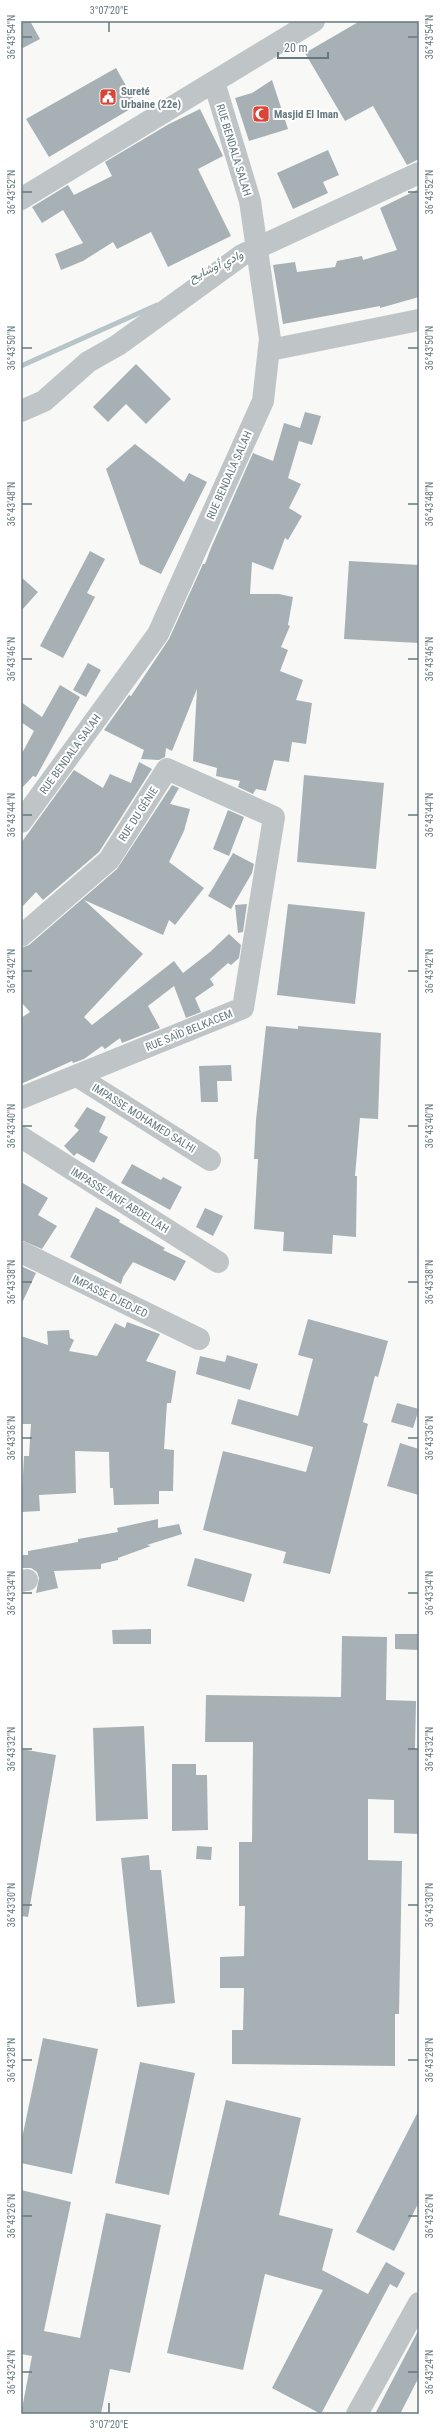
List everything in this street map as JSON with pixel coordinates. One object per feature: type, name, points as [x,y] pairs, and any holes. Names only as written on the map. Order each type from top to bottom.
[{"type":"street","points":[[21,199],[314,21]]},
{"type":"street","name":"RUE BENDALA SALAH","points":[[21,822],[158,634],[263,401],[270,350],[270,339],[250,201],[214,82]]},
{"type":"street","points":[[21,411],[44,401],[88,362],[118,345],[242,255],[419,173]]},
{"type":"street","points":[[270,350],[419,320]]},
{"type":"street","name":"RUE DU GÉNIE","points":[[21,936],[109,860],[167,769],[274,817]]},
{"type":"street","name":"RUE SAÏD BELKACEM","points":[[21,1098],[243,1008],[274,817]]},
{"type":"street","name":"IMPASSE MOHAMED SALHI","points":[[77,1076],[210,1160]]},
{"type":"street","name":"IMPASSE AKIF ABDELLAH","points":[[21,1137],[218,1262]]},
{"type":"street","name":"IMPASSE DJEDJED","points":[[21,1252],[199,1339]]},
{"type":"street","points":[[357,2414],[419,2303]]},
{"type":"building","points":[[21,21],[30,21],[40,39],[21,49]]},
{"type":"building","points":[[360,21],[419,21],[419,159],[407,165],[373,106],[345,121],[305,53]]},
{"type":"building","points":[[116,68],[137,105],[49,157],[26,119]]},
{"type":"building","name":"Masjid El Iman","points":[[272,80],[288,129],[249,141],[235,98],[252,93]]},
{"type":"building","points":[[200,109],[223,156],[198,169],[231,236],[168,267],[151,232],[117,249],[113,242],[83,261],[61,270],[55,254],[83,243],[63,210],[42,223],[32,207],[68,185],[74,195],[112,176],[105,162],[169,124]]},
{"type":"building","points":[[328,150],[339,175],[323,182],[328,193],[293,209],[277,173]]},
{"type":"building","points":[[419,189],[419,297],[380,308],[380,306],[283,324],[273,265],[295,262],[297,272],[335,267],[337,261],[362,256],[363,260],[397,250],[380,208]]},
{"type":"building","points":[[136,364],[171,399],[146,424],[126,404],[108,422],[93,407]]},
{"type":"building","points":[[305,412],[321,416],[312,445],[299,441],[288,478],[301,484],[289,508],[302,516],[288,540],[285,538],[273,570],[252,562],[250,594],[279,594],[293,597],[288,625],[290,626],[281,647],[288,650],[280,671],[303,680],[296,700],[312,703],[306,744],[292,742],[289,762],[274,760],[266,791],[256,789],[253,794],[238,787],[240,781],[216,776],[217,768],[193,761],[197,689],[172,751],[166,748],[165,757],[159,760],[141,759],[144,750],[104,730],[129,695],[131,696],[169,639],[203,564],[205,564],[253,453],[273,461],[284,423],[300,428]]},
{"type":"building","points":[[135,444],[184,482],[189,473],[207,482],[161,574],[140,564],[106,469]]},
{"type":"building","points":[[90,551],[105,559],[87,593],[95,597],[63,658],[40,646]]},
{"type":"building","points":[[349,561],[419,565],[419,643],[344,639]]},
{"type":"building","points":[[21,577],[38,592],[21,611]]},
{"type":"building","points":[[88,663],[101,670],[86,697],[73,690]]},
{"type":"building","points":[[60,685],[80,697],[36,777],[33,776],[21,789],[21,755],[34,731],[21,722],[21,702],[42,717]]},
{"type":"building","points":[[139,762],[152,769],[99,852],[43,900],[36,892],[21,908],[21,843],[74,770],[103,788],[110,774],[131,783]]},
{"type":"building","points":[[304,775],[384,783],[376,869],[297,862]]},
{"type":"building","points":[[172,785],[179,788],[170,804],[190,809],[184,831],[169,862],[204,888],[175,925],[169,920],[163,935],[84,900],[143,954],[84,1017],[92,1025],[174,961],[183,973],[210,952],[229,934],[241,945],[239,958],[231,965],[228,963],[210,979],[214,985],[195,998],[201,1012],[186,1018],[174,986],[148,1006],[160,1028],[122,1043],[120,1038],[105,1049],[102,1046],[84,1059],[73,1063],[72,1061],[21,1084],[21,1018],[30,1012],[21,1002],[21,948],[29,945],[117,869]]},
{"type":"building","points":[[228,810],[244,817],[229,856],[213,849]]},
{"type":"building","points":[[233,853],[254,864],[252,873],[231,909],[208,896]]},
{"type":"building","points":[[247,904],[243,932],[238,933],[235,905]]},
{"type":"building","points":[[288,904],[365,912],[355,1004],[277,995]]},
{"type":"building","points":[[266,1026],[298,1029],[298,1026],[381,1033],[378,1119],[360,1118],[355,1176],[357,1176],[356,1237],[333,1235],[332,1254],[283,1251],[284,1232],[254,1229],[258,1159],[254,1159],[256,1120]]},
{"type":"building","points":[[231,1065],[232,1081],[217,1081],[218,1102],[201,1102],[199,1066]]},
{"type":"building","points":[[87,1107],[106,1117],[99,1132],[108,1137],[94,1163],[77,1153],[74,1156],[64,1146],[79,1130],[74,1126]]},
{"type":"building","points":[[132,1164],[161,1180],[163,1177],[182,1187],[170,1210],[121,1183]]},
{"type":"building","points":[[21,1182],[48,1198],[38,1215],[57,1226],[42,1249],[21,1240]]},
{"type":"building","points":[[96,1207],[165,1248],[163,1250],[186,1261],[175,1281],[133,1262],[123,1277],[121,1284],[70,1257]]},
{"type":"building","points":[[205,1208],[223,1216],[213,1236],[196,1227]]},
{"type":"building","points":[[21,1266],[36,1273],[21,1305]]},
{"type":"building","points":[[308,1319],[388,1341],[378,1377],[375,1376],[363,1422],[368,1424],[330,1574],[283,1563],[286,1552],[203,1530],[223,1451],[306,1472],[313,1447],[231,1424],[238,1399],[298,1416],[313,1359],[298,1355]]},
{"type":"building","points":[[127,1322],[160,1334],[146,1361],[176,1371],[171,1403],[167,1403],[164,1449],[174,1450],[173,1491],[159,1491],[159,1504],[114,1505],[113,1488],[110,1488],[109,1452],[75,1451],[76,1493],[39,1495],[40,1511],[21,1512],[24,1456],[29,1456],[31,1424],[21,1424],[21,1336],[48,1345],[47,1331],[69,1330],[70,1338],[74,1340],[69,1351],[97,1356],[115,1323],[125,1328]]},
{"type":"building","points":[[227,1355],[258,1364],[250,1390],[196,1374],[200,1356],[225,1362]]},
{"type":"building","points":[[397,1403],[419,1409],[413,1428],[391,1422]]},
{"type":"building","points":[[400,1443],[419,1449],[419,1495],[387,1486]]},
{"type":"building","points":[[158,1519],[158,1528],[179,1524],[182,1534],[147,1545],[151,1546],[118,1558],[118,1560],[101,1564],[101,1569],[54,1571],[58,1588],[36,1593],[39,1578],[37,1572],[31,1568],[21,1568],[21,1555],[28,1555],[28,1551],[78,1542],[78,1539],[118,1532],[117,1528]]},
{"type":"building","points":[[195,1558],[252,1574],[244,1602],[187,1586]]},
{"type":"building","points":[[151,1629],[151,1644],[113,1644],[112,1630]]},
{"type":"building","points":[[395,1634],[419,1634],[419,1650],[395,1649]]},
{"type":"building","points":[[342,1636],[387,1637],[386,1700],[416,1701],[415,1749],[419,1749],[419,1834],[394,1833],[394,1800],[368,1799],[368,1860],[402,1861],[399,2014],[395,2014],[395,2066],[232,2064],[232,2030],[243,2030],[244,1988],[220,1988],[220,1957],[244,1956],[245,1906],[239,1906],[239,1842],[252,1842],[253,1742],[205,1742],[206,1695],[341,1697]]},
{"type":"building","points":[[144,1726],[148,1819],[96,1821],[93,1728]]},
{"type":"building","points":[[21,1749],[56,1755],[28,1917],[21,1916]]},
{"type":"building","points":[[172,1764],[196,1764],[196,1775],[207,1775],[208,1830],[172,1831]]},
{"type":"building","points":[[197,1846],[212,1847],[211,1860],[196,1859]]},
{"type":"building","points":[[149,1855],[150,1870],[161,1870],[175,2003],[137,2007],[121,1858]]},
{"type":"building","points":[[43,2038],[98,2049],[72,2174],[21,2163],[21,2143]]},
{"type":"building","points":[[140,2062],[195,2073],[169,2195],[115,2183]]},
{"type":"building","points":[[226,2100],[301,2118],[279,2215],[333,2229],[322,2270],[368,2294],[386,2262],[405,2273],[397,2288],[390,2284],[321,2414],[272,2388],[323,2290],[265,2274],[243,2370],[167,2353]]},
{"type":"building","points":[[419,2110],[419,2202],[394,2251],[356,2232]]},
{"type":"building","points":[[21,2190],[71,2202],[44,2331],[80,2338],[106,2213],[161,2225],[130,2373],[110,2369],[101,2414],[21,2414],[32,2356],[21,2354]]},
{"type":"building","points":[[419,2329],[419,2377],[400,2414],[375,2414]]},
{"type":"waterway","name":"وادي أوشايح","points":[[21,366],[157,305]]},
{"type":"place","name":"Sureté Urbaine (22e)","points":[[108,97]]},
{"type":"place","name":"Masjid El Iman","points":[[261,114]]}]
